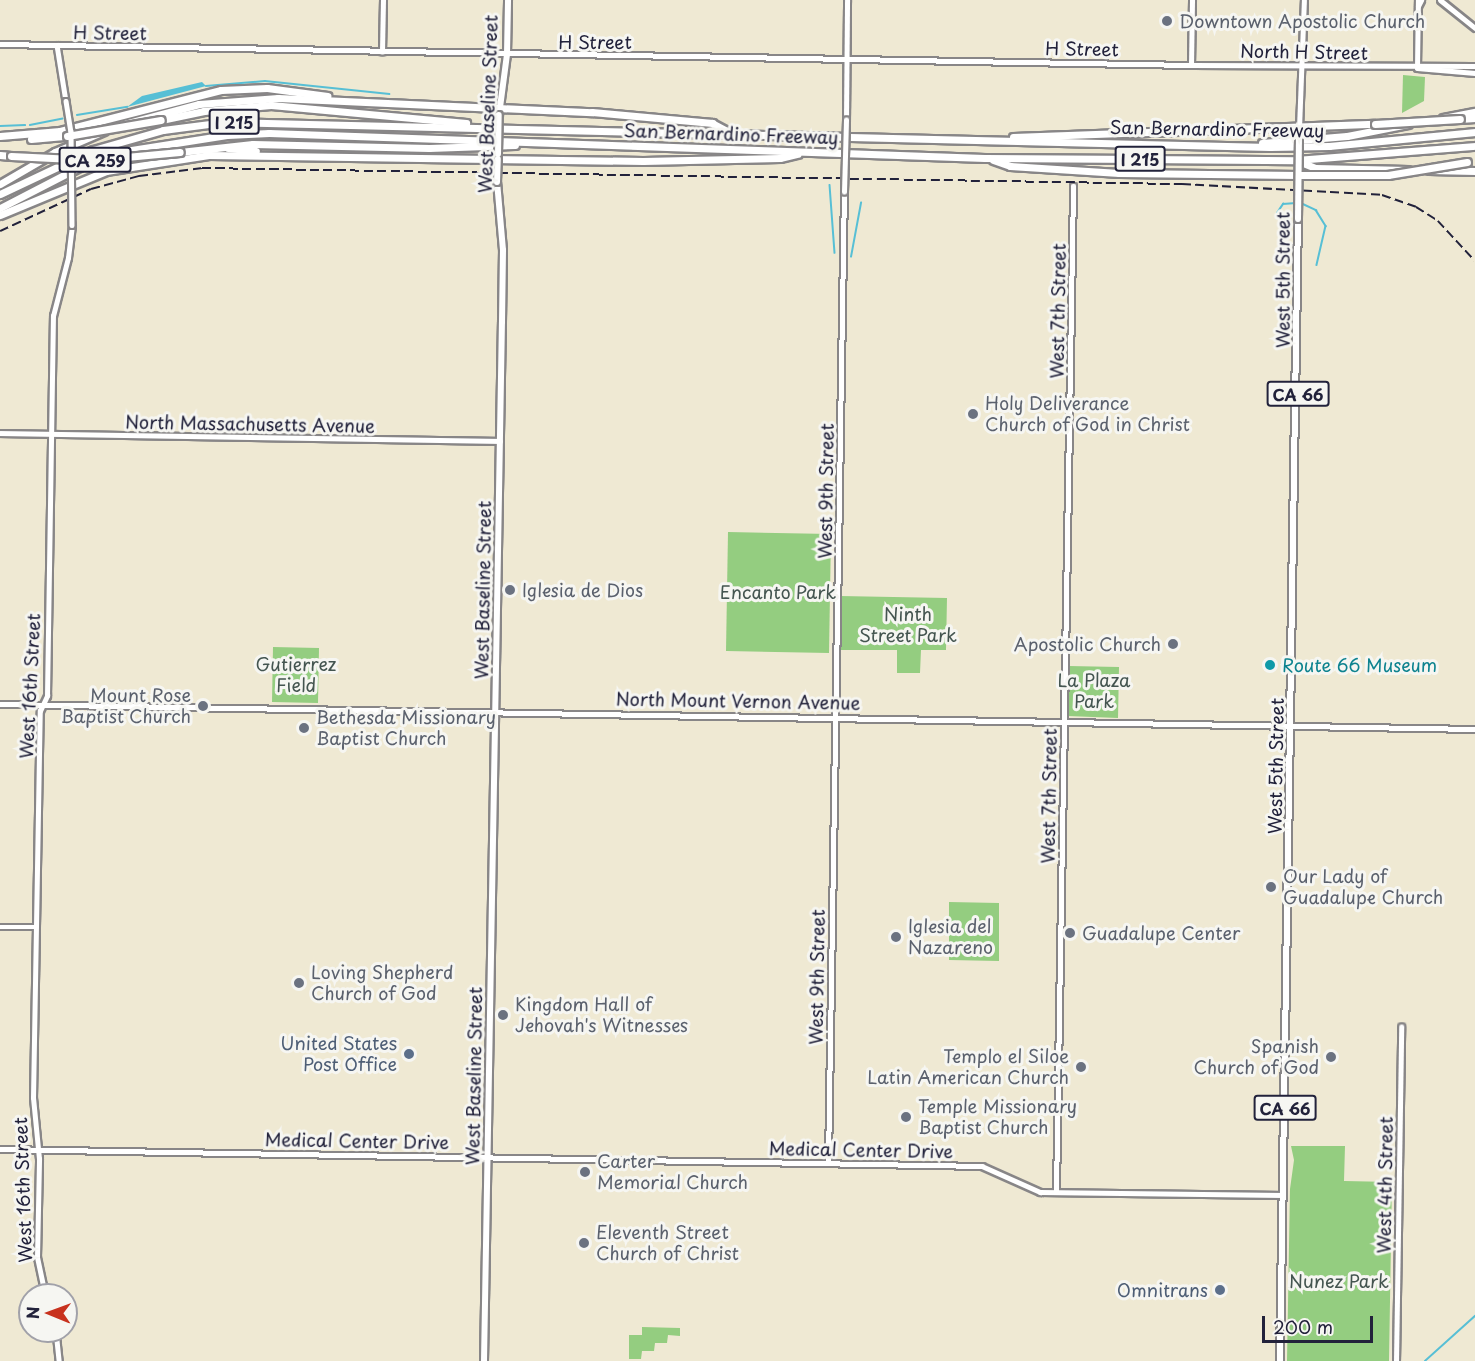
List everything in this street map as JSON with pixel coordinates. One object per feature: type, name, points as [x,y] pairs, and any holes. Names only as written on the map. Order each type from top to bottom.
[{"type":"highway","points":[[0,137],[60,131],[221,90],[277,89],[340,100]]},
{"type":"highway","points":[[0,184],[55,152],[137,118],[237,99],[340,100],[499,112],[691,121],[712,123],[729,132]]},
{"type":"highway","points":[[0,137],[67,136],[204,111],[271,105],[448,119],[481,127]]},
{"type":"highway","points":[[1202,146],[1347,136],[1475,112]]},
{"type":"highway","points":[[1002,140],[1028,134],[1128,135],[1299,131],[1475,118]]},
{"type":"highway","name":"San Bernardino Freeway","points":[[0,194],[93,150],[192,125],[268,121],[1202,146],[1329,146],[1475,132]]},
{"type":"highway","name":"San Bernardino Freeway","points":[[0,208],[79,167],[125,152],[227,135],[570,143],[985,158],[1296,160],[1475,146]]},
{"type":"highway","points":[[211,147],[272,143],[429,148],[570,143]]},
{"type":"highway","points":[[211,147],[295,154]]},
{"type":"highway","name":"CA 259","points":[[0,155],[94,160],[211,147]]},
{"type":"highway","points":[[0,215],[61,188],[125,166],[209,155],[295,154],[627,161],[780,158],[809,151]]},
{"type":"highway","points":[[985,158],[1010,165],[1237,175],[1388,175],[1471,161]]},
{"type":"highway","points":[[1296,160],[1315,168],[1475,171]]},
{"type":"main road","name":"West Baseline Street","points":[[484,1361],[503,250],[497,182],[499,112],[507,54],[508,0]]},
{"type":"main road","name":"West 5th Street","points":[[1280,1361],[1299,131],[1304,0]]},
{"type":"main road","points":[[1440,0],[1475,28]]},
{"type":"main road","name":"North H Street","points":[[1191,65],[1417,68],[1475,66]]},
{"type":"main road","name":"North H Street","points":[[1417,68],[1475,73]]},
{"type":"main road","name":"North Mount Vernon Avenue","points":[[0,704],[1475,729]]},
{"type":"street","points":[[382,52],[383,0]]},
{"type":"street","name":"West 9th Street","points":[[828,1163],[847,0]]},
{"type":"street","points":[[1191,65],[1192,0]]},
{"type":"street","points":[[1417,68],[1419,2]]},
{"type":"street","name":"H Street","points":[[0,44],[1191,65]]},
{"type":"street","name":"West 16th Street","points":[[42,1283],[37,1257],[38,1149],[33,1098],[40,711],[44,704],[47,685],[53,316],[68,258],[72,225],[71,131],[57,45]]},
{"type":"street","name":"West 7th Street","points":[[1056,1192],[1073,186]]},
{"type":"street","name":"North Massachusetts Avenue","points":[[0,433],[500,441]]},
{"type":"street","points":[[0,927],[36,927]]},
{"type":"street","name":"West 4th Street","points":[[1395,1361],[1401,1027]]},
{"type":"street","name":"Medical Center Drive","points":[[0,1149],[982,1166],[1031,1190],[1283,1195]]},
{"type":"street","points":[[57,1343],[59,1361]]},
{"type":"green space","points":[[1403,75],[1425,77],[1424,101],[1402,113]]},
{"type":"green space","name":"Encanto Park","points":[[728,532],[831,534],[829,653],[726,651]]},
{"type":"green space","name":"Ninth Street Park","points":[[840,596],[947,598],[946,650],[921,650],[920,673],[897,673],[897,650],[840,650]]},
{"type":"green space","name":"Gutierrez Field","points":[[273,647],[319,648],[318,703],[272,702]]},
{"type":"green space","name":"La Plaza Park","points":[[1069,666],[1119,667],[1118,718],[1068,716]]},
{"type":"green space","points":[[949,902],[999,903],[999,961],[949,960]]},
{"type":"green space","name":"Nunez Park","points":[[1291,1146],[1345,1146],[1344,1181],[1392,1182],[1389,1361],[1287,1361],[1290,1189],[1294,1160]]},
{"type":"green space","points":[[642,1327],[680,1328],[680,1336],[668,1335],[667,1343],[655,1343],[654,1351],[642,1351],[641,1359],[629,1359],[629,1335],[642,1335]]},
{"type":"water","points":[[202,82],[206,86],[127,107],[142,96]]},
{"type":"waterway","points":[[206,86],[265,81],[389,94]]},
{"type":"waterway","points":[[77,115],[127,107]]},
{"type":"waterway","points":[[30,125],[62,119]]},
{"type":"waterway","points":[[0,126],[25,125]]},
{"type":"waterway","points":[[830,185],[835,253]]},
{"type":"waterway","points":[[851,257],[861,203]]},
{"type":"waterway","points":[[1277,213],[1283,204],[1296,203]]},
{"type":"waterway","points":[[1301,203],[1316,210],[1326,226],[1317,265]]},
{"type":"waterway","points":[[1425,1361],[1475,1316]]},
{"type":"railway","points":[[0,231],[91,189],[139,176],[202,168],[1182,184],[1382,195],[1416,207],[1438,221],[1475,261]]},
{"type":"place","name":"Downtown Apostolic Church","points":[[1167,21]]},
{"type":"place","name":"Holy Deliverance Church of God in Christ","points":[[973,414]]},
{"type":"place","name":"Iglesia de Dios","points":[[510,590]]},
{"type":"place","name":"Apostolic Church","points":[[1173,644]]},
{"type":"place","name":"Route 66 Museum","points":[[1270,665]]},
{"type":"place","name":"Mount Rose Baptist Church","points":[[203,706]]},
{"type":"place","name":"Bethesda Missionary Baptist Church","points":[[304,728]]},
{"type":"place","name":"Our Lady of Guadalupe Church","points":[[1271,887]]},
{"type":"place","name":"Guadalupe Center","points":[[1070,933]]},
{"type":"place","name":"Iglesia del Nazareno","points":[[896,937]]},
{"type":"place","name":"Loving Shepherd Church of God","points":[[299,983]]},
{"type":"place","name":"Kingdom Hall of Jehovah's Witnesses","points":[[503,1015]]},
{"type":"place","name":"United States Post Office","points":[[409,1054]]},
{"type":"place","name":"Spanish Church of God","points":[[1331,1057]]},
{"type":"place","name":"Templo el Siloe Latin American Church","points":[[1081,1067]]},
{"type":"place","name":"Temple Missionary Baptist Church","points":[[906,1117]]},
{"type":"place","name":"Carter Memorial Church","points":[[585,1172]]},
{"type":"place","name":"Eleventh Street Church of Christ","points":[[584,1243]]},
{"type":"place","name":"Omnitrans","points":[[1220,1290]]}]
